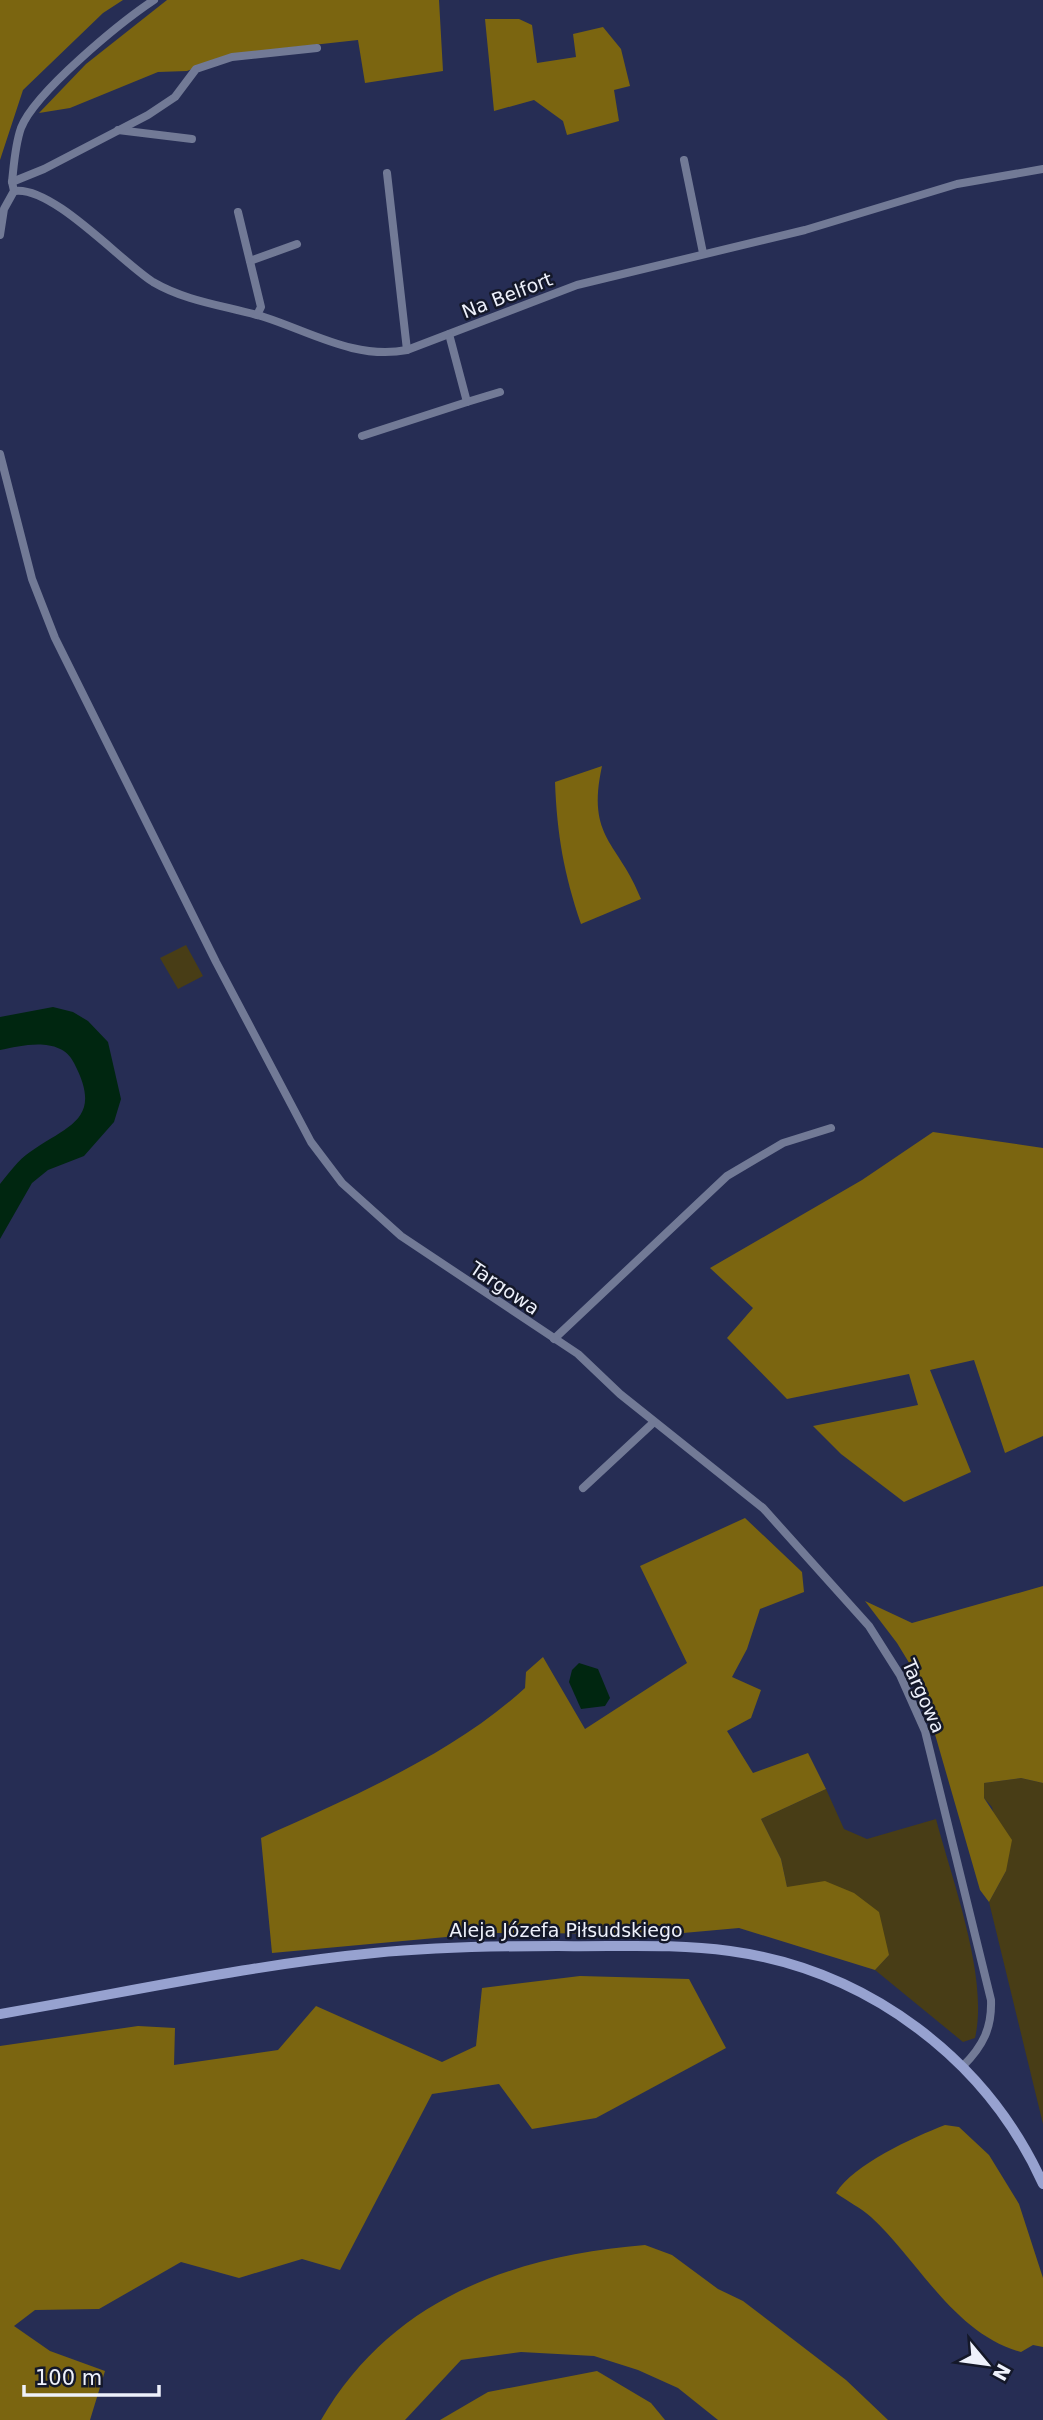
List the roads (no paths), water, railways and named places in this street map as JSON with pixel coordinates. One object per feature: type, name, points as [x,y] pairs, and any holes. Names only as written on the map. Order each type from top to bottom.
[{"type":"main road","name":"Aleja Józefa Piłsudskiego","points":[[0,2014],[303,1962],[374,1953],[468,1947],[706,1948],[772,1958],[846,1985],[897,2012],[963,2066],[1011,2126],[1043,2184]]},
{"type":"street","points":[[0,235],[4,209],[13,186],[22,126],[34,109],[76,65],[154,0]]},
{"type":"street","points":[[13,186],[175,97],[196,69],[232,57],[317,48]]},
{"type":"street","points":[[118,130],[191,139]]},
{"type":"street","points":[[684,160],[702,253]]},
{"type":"street","name":"Na Belfort","points":[[13,186],[59,208],[150,280],[167,289],[257,315],[357,349],[384,353],[407,350],[577,285],[805,230],[957,184],[1043,170]]},
{"type":"street","points":[[387,173],[407,350]]},
{"type":"street","points":[[238,212],[261,307],[257,315]]},
{"type":"street","points":[[250,261],[297,244]]},
{"type":"street","points":[[449,334],[467,402]]},
{"type":"street","points":[[362,436],[500,392]]},
{"type":"street","name":"Targowa","points":[[0,454],[32,579],[55,638],[296,1118],[325,1161],[370,1211],[401,1236],[578,1354],[654,1422],[779,1524],[869,1626],[905,1684],[933,1760],[991,2000],[991,2021],[984,2040],[963,2066]]},
{"type":"street","points":[[554,1339],[727,1177],[783,1143],[831,1128]]},
{"type":"street","points":[[583,1488],[654,1422]]}]
